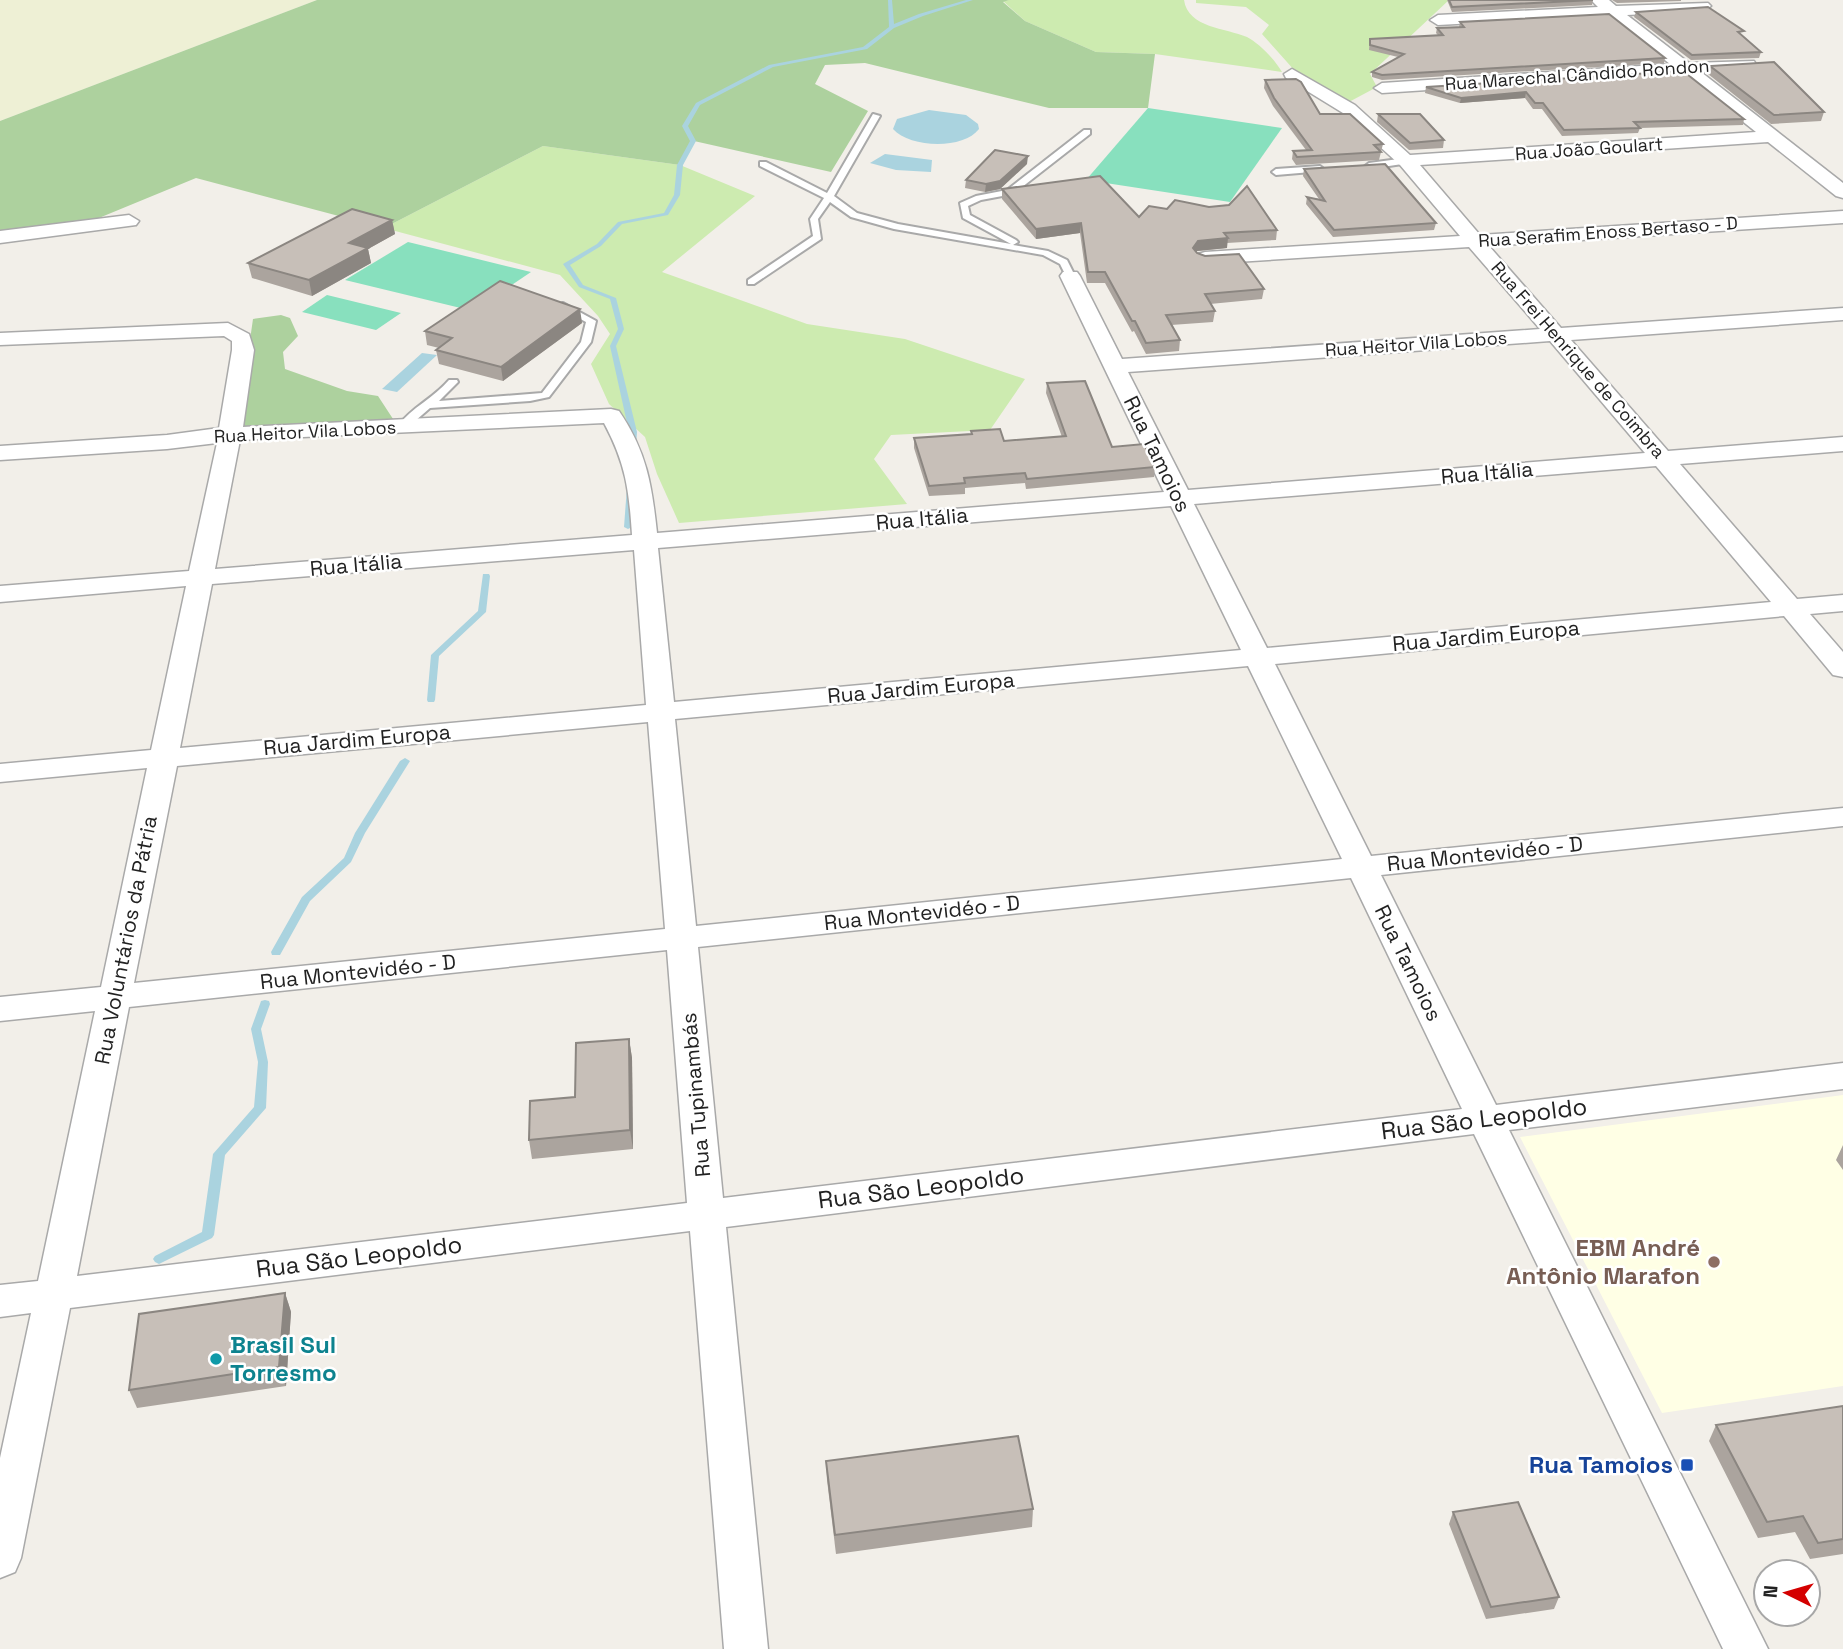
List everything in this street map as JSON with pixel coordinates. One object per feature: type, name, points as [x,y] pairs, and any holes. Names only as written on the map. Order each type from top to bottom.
[{"type":"street","points":[[1599,0],[1843,192]]},
{"type":"street","points":[[1438,20],[1703,6]]},
{"type":"street","name":"Rua Marechal Cândido Rondon","points":[[1382,88],[1759,63]]},
{"type":"street","name":"Rua Frei Henrique de Coimbra","points":[[1292,74],[1349,109],[1406,162],[1843,669]]},
{"type":"street","name":"Rua João Goulart","points":[[1406,162],[1773,136]]},
{"type":"street","name":"Rua Serafim Enoss Bertaso - D","points":[[1205,258],[1843,217]]},
{"type":"street","points":[[0,237],[129,221]]},
{"type":"street","name":"Rua Tamoios","points":[[1070,276],[1746,1649]]},
{"type":"street","name":"Rua Heitor Vila Lobos","points":[[1114,366],[1843,314]]},
{"type":"street","name":"Rua Voluntários da Pátria","points":[[0,339],[228,329],[242,338],[243,350],[230,434],[0,1558]]},
{"type":"street","name":"Rua Heitor Vila Lobos","points":[[0,453],[167,442],[230,434],[611,416]]},
{"type":"street","name":"Rua Tupinambás","points":[[611,416],[640,482],[746,1649]]},
{"type":"street","name":"Rua Itália","points":[[0,594],[1843,444]]},
{"type":"street","name":"Rua Jardim Europa","points":[[0,773],[1843,603]]},
{"type":"street","name":"Rua Montevidéo - D","points":[[0,1009],[1843,817]]},
{"type":"street","name":"Rua São Leopoldo","points":[[0,1301],[1843,1076]]},
{"type":"lane","points":[[751,282],[818,237],[814,219],[876,116]]},
{"type":"lane","points":[[1025,248],[966,216],[963,205],[979,198],[1010,192],[1087,132]]},
{"type":"lane","points":[[1352,167],[1406,162]]},
{"type":"lane","points":[[763,164],[829,197],[854,215],[897,228],[1045,253],[1064,262],[1070,276]]},
{"type":"lane","points":[[1276,172],[1327,169]]},
{"type":"lane","points":[[426,405],[545,395],[586,342],[591,321],[584,315],[556,303]]},
{"type":"lane","points":[[403,426],[413,413],[447,390],[453,382]]},
{"type":"shaded area","points":[[0,0],[317,0],[0,121]]},
{"type":"shaded area","name":"EBM André Antônio Marafon","points":[[1843,1095],[1843,1386],[1662,1413],[1520,1137]]},
{"type":"green space","points":[[317,0],[1009,0],[1003,2],[1025,21],[1096,52],[1155,54],[1148,108],[1049,108],[865,63],[825,65],[815,84],[868,111],[831,172],[694,141],[680,165],[543,146],[384,228],[196,178],[94,220],[0,233],[0,121]]},
{"type":"green space","points":[[1184,0],[1187,9],[1200,22],[1252,40],[1282,72],[1155,54],[1096,52],[1025,21],[1003,1]]},
{"type":"green space","points":[[1196,0],[1449,0],[1370,74],[1377,87],[1347,103],[1295,71],[1262,34],[1269,25],[1246,7],[1196,3]]},
{"type":"green space","points":[[1148,108],[1282,128],[1230,202],[1086,180]]},
{"type":"green space","points":[[543,146],[680,165],[755,196],[662,272],[807,324],[905,339],[1025,379],[990,430],[891,435],[874,459],[907,504],[679,523],[657,474],[645,437],[609,404],[591,364],[610,334],[598,316],[560,275],[384,228]]},
{"type":"green space","points":[[408,242],[531,272],[473,311],[345,280]]},
{"type":"green space","points":[[327,295],[401,313],[376,330],[302,312]]},
{"type":"green space","points":[[281,315],[290,318],[298,336],[283,352],[285,369],[347,391],[378,396],[395,422],[237,430],[253,319]]},
{"type":"water","points":[[929,110],[966,115],[978,124],[979,129],[961,141],[936,144],[911,140],[893,129],[897,119]]},
{"type":"water","points":[[885,154],[932,160],[931,172],[896,170],[870,163]]},
{"type":"water","points":[[422,353],[437,355],[397,392],[382,389]]},
{"type":"building","points":[[1449,0],[1593,0],[1452,7]]},
{"type":"building","points":[[1708,7],[1744,31],[1738,32],[1761,52],[1692,55],[1636,12]]},
{"type":"building","points":[[1609,14],[1665,58],[1382,75],[1372,72],[1404,54],[1370,45],[1370,39],[1443,35],[1437,28],[1464,27],[1460,22]]},
{"type":"building","points":[[1774,62],[1824,112],[1774,115],[1710,66]]},
{"type":"building","points":[[1683,71],[1744,119],[1634,122],[1640,128],[1564,130],[1543,103],[1535,103],[1526,92],[1461,98],[1426,87]]},
{"type":"building","points":[[1296,79],[1301,82],[1320,114],[1350,114],[1383,144],[1374,145],[1381,152],[1297,157],[1293,151],[1312,150],[1274,98],[1265,80]]},
{"type":"building","points":[[1378,114],[1420,114],[1444,140],[1410,143]]},
{"type":"building","points":[[995,150],[1028,156],[1000,181],[986,184],[966,180]]},
{"type":"building","points":[[1385,164],[1436,223],[1334,230],[1307,197],[1325,201],[1304,169]]},
{"type":"building","points":[[1100,176],[1139,217],[1149,206],[1167,209],[1175,200],[1209,207],[1229,205],[1247,186],[1277,230],[1224,233],[1228,238],[1198,241],[1193,248],[1205,256],[1239,254],[1264,289],[1205,294],[1215,311],[1166,315],[1180,340],[1146,343],[1105,272],[1088,272],[1081,223],[1036,229],[1002,189]]},
{"type":"building","points":[[352,209],[392,220],[349,243],[368,248],[309,280],[248,263]]},
{"type":"building","points":[[500,281],[580,309],[501,367],[436,350],[452,338],[425,331]]},
{"type":"building","points":[[1085,381],[1112,447],[1144,444],[1155,467],[1027,479],[1025,473],[964,478],[965,483],[929,486],[914,438],[1000,429],[1004,441],[1066,436],[1047,383]]},
{"type":"building","points":[[629,1039],[630,1130],[529,1140],[530,1101],[575,1097],[576,1043]]},
{"type":"building","name":"Brasil Sul Torresmo","points":[[285,1293],[279,1367],[129,1390],[139,1314]]},
{"type":"building","points":[[1843,1406],[1843,1539],[1818,1543],[1803,1516],[1767,1522],[1716,1425]]},
{"type":"building","points":[[1018,1436],[1033,1509],[835,1535],[826,1461]]},
{"type":"building","points":[[1518,1502],[1559,1597],[1491,1607],[1453,1512]]},
{"type":"waterway","points":[[890,0],[892,27]]},
{"type":"waterway","points":[[892,27],[971,0]]},
{"type":"waterway","points":[[632,446],[633,432],[613,346],[621,329],[613,298],[581,286],[566,264],[599,245],[620,223],[666,214],[677,195],[680,165],[693,141],[685,126],[698,104],[771,66],[865,48],[892,27]]},
{"type":"waterway","points":[[628,527],[630,489]]},
{"type":"waterway","points":[[431,700],[435,655],[482,612],[486,576]]},
{"type":"waterway","points":[[276,952],[306,899],[348,860],[360,833],[405,761]]},
{"type":"waterway","points":[[159,1259],[208,1235],[219,1154],[260,1108],[263,1062],[256,1029],[265,1004]]},
{"type":"place","name":"EBM André Antônio Marafon","points":[[1714,1262]]},
{"type":"place","name":"Brasil Sul Torresmo","points":[[216,1359]]},
{"type":"place","name":"Rua Tamoios","points":[[1687,1465]]}]
